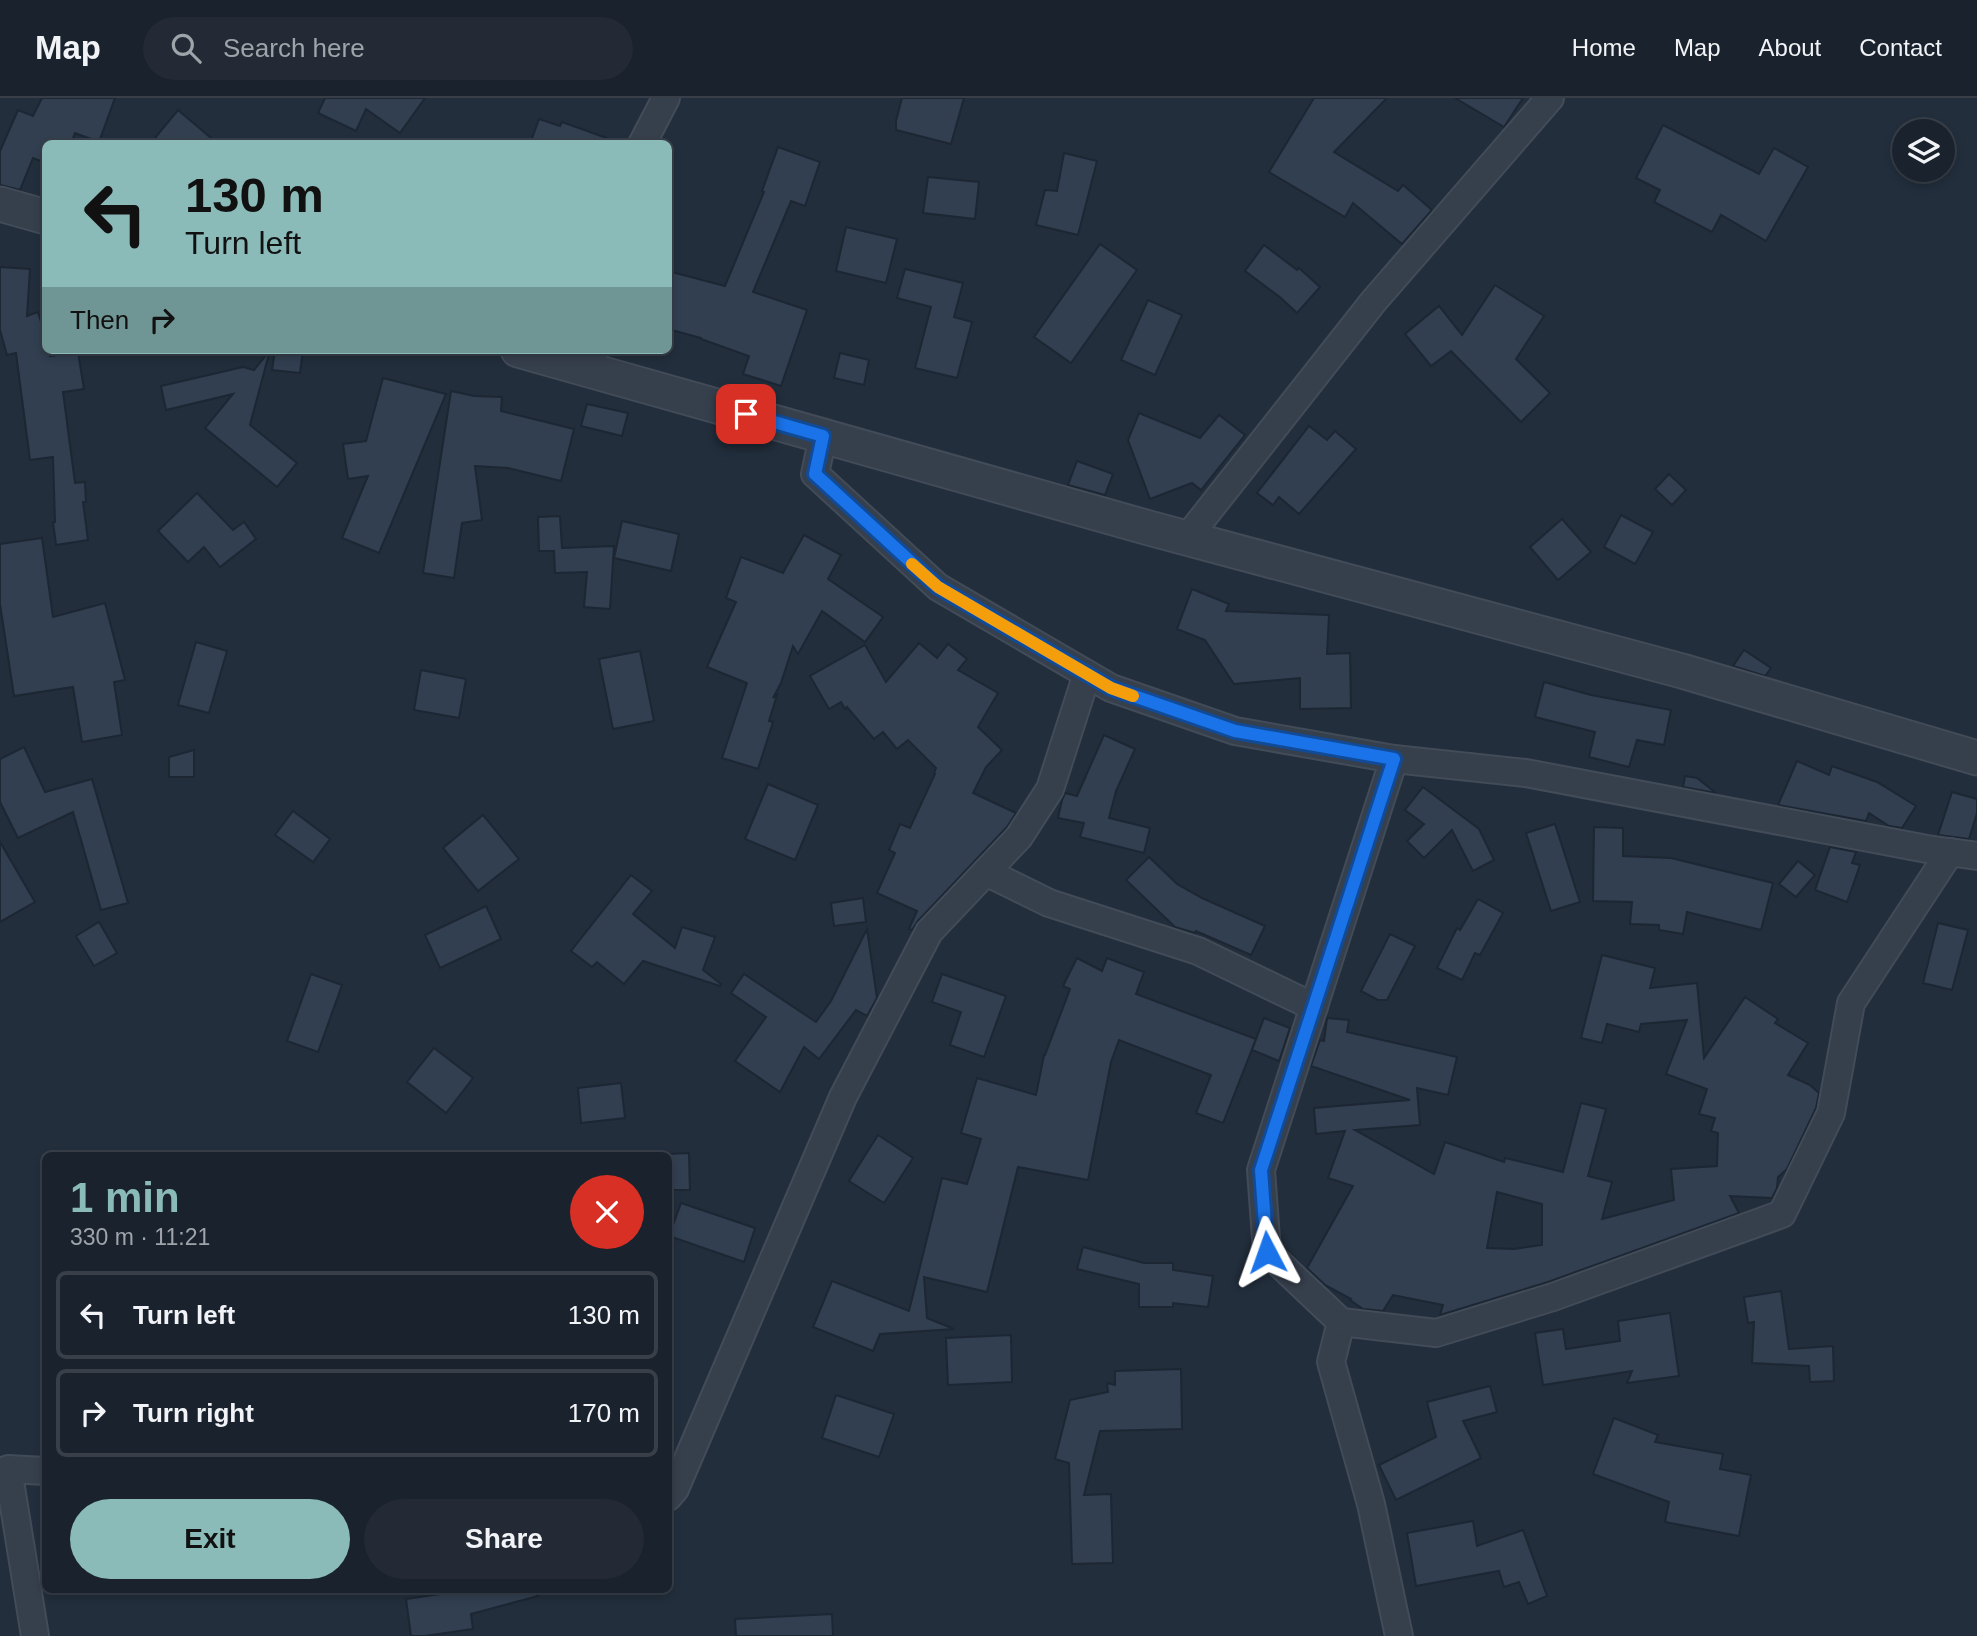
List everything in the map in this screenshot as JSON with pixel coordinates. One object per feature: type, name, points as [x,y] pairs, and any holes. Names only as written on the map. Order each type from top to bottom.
[{"type":"street","points":[[644,140],[666,98]]},
{"type":"street","points":[[1187,538],[1373,302],[1550,98]]},
{"type":"street","points":[[0,204],[42,216]]},
{"type":"street","points":[[548,354],[593,360],[823,436],[1187,538],[1682,671],[1977,758]]},
{"type":"street","points":[[823,436],[815,474],[938,587],[1111,688],[1235,731],[1394,759],[1526,773],[1977,856]]},
{"type":"street","points":[[672,1492],[842,1097],[929,932],[1019,837],[1050,789],[1087,674]]},
{"type":"street","points":[[1394,759],[1261,1170],[1267,1252],[1341,1322],[1436,1333],[1553,1297],[1782,1214],[1832,1113],[1852,1003],[1950,852]]},
{"type":"street","points":[[986,872],[1049,903],[1198,951],[1314,1007]]},
{"type":"street","points":[[1341,1322],[1331,1362],[1371,1504],[1399,1636]]},
{"type":"street","points":[[35,1636],[3,1467],[42,1471]]},
{"type":"building","points":[[42,98],[115,98],[100,140],[75,133],[72,140],[42,140],[42,161],[33,158],[20,190],[0,185],[0,151],[18,110],[33,116]]},
{"type":"building","points":[[325,98],[425,98],[400,133],[366,109],[356,131],[318,113]]},
{"type":"building","points":[[902,98],[964,98],[951,144],[896,130]]},
{"type":"building","points":[[1314,98],[1387,98],[1334,152],[1398,191],[1403,185],[1432,210],[1402,244],[1353,203],[1345,217],[1269,172]]},
{"type":"building","points":[[1455,98],[1523,98],[1504,127]]},
{"type":"building","points":[[178,110],[213,140],[153,140]]},
{"type":"building","points":[[539,119],[560,126],[562,122],[612,140],[531,140]]},
{"type":"building","points":[[1663,125],[1759,174],[1774,148],[1808,167],[1766,241],[1721,215],[1712,232],[1654,202],[1660,190],[1636,178]]},
{"type":"building","points":[[778,147],[820,162],[805,206],[791,201],[753,292],[807,310],[781,386],[743,374],[749,356],[672,330],[672,272],[725,286],[764,192],[762,191]]},
{"type":"building","points":[[1064,153],[1097,161],[1078,235],[1036,225],[1045,190],[1057,191]]},
{"type":"building","points":[[928,177],[979,182],[975,219],[923,213]]},
{"type":"building","points":[[846,227],[897,239],[886,283],[836,271]]},
{"type":"building","points":[[1100,244],[1137,270],[1071,363],[1034,337]]},
{"type":"building","points":[[1264,245],[1297,270],[1299,268],[1320,287],[1297,313],[1245,271]]},
{"type":"building","points":[[0,267],[30,269],[27,316],[38,312],[42,325],[42,354],[78,354],[84,389],[63,392],[75,483],[85,482],[86,502],[83,502],[88,540],[56,545],[53,522],[53,457],[30,460],[16,353],[7,355],[0,330]]},
{"type":"building","points":[[905,269],[963,283],[954,317],[972,322],[957,378],[915,368],[931,307],[897,298]]},
{"type":"building","points":[[1495,285],[1544,316],[1516,359],[1550,393],[1521,422],[1451,351],[1431,366],[1405,334],[1439,306],[1462,335]]},
{"type":"building","points":[[1148,300],[1182,315],[1155,375],[1121,360]]},
{"type":"building","points":[[840,353],[869,360],[864,385],[834,378]]},
{"type":"building","points":[[269,354],[250,425],[297,463],[277,487],[205,428],[233,394],[166,410],[161,386],[243,367],[254,370]]},
{"type":"building","points":[[274,354],[302,354],[300,373],[272,370]]},
{"type":"building","points":[[383,378],[446,394],[379,553],[342,538],[368,476],[348,479],[343,444],[366,441]]},
{"type":"building","points":[[451,391],[474,396],[502,397],[501,411],[574,429],[561,481],[508,468],[475,466],[482,520],[462,523],[454,578],[423,573]]},
{"type":"building","points":[[587,404],[628,413],[622,436],[581,426]]},
{"type":"building","points":[[1139,413],[1200,438],[1219,415],[1245,435],[1201,490],[1192,483],[1150,499],[1128,440]]},
{"type":"building","points":[[1309,426],[1327,440],[1335,431],[1356,449],[1299,514],[1279,497],[1273,505],[1257,493]]},
{"type":"building","points":[[1077,461],[1113,474],[1105,495],[1068,485]]},
{"type":"building","points":[[1669,474],[1686,490],[1672,505],[1655,489]]},
{"type":"building","points":[[197,493],[233,530],[244,522],[256,539],[220,567],[204,547],[188,562],[158,531]]},
{"type":"building","points":[[1621,515],[1653,532],[1635,564],[1604,547]]},
{"type":"building","points":[[560,516],[562,548],[614,546],[610,609],[584,607],[587,572],[555,573],[554,551],[539,551],[538,517]]},
{"type":"building","points":[[1562,519],[1591,552],[1558,580],[1530,547]]},
{"type":"building","points":[[622,521],[679,534],[671,571],[614,558]]},
{"type":"building","points":[[804,535],[841,555],[828,579],[883,617],[865,642],[822,611],[798,654],[793,646],[773,698],[777,695],[769,721],[773,722],[758,769],[722,758],[747,683],[707,667],[736,602],[726,598],[741,557],[783,573]]},
{"type":"building","points":[[42,538],[53,617],[105,603],[125,680],[114,682],[122,735],[82,742],[73,687],[14,696],[0,604],[0,544]]},
{"type":"building","points":[[1192,589],[1229,604],[1226,611],[1329,615],[1327,654],[1350,653],[1351,708],[1300,709],[1300,678],[1234,684],[1205,640],[1177,629]]},
{"type":"building","points":[[196,642],[227,651],[209,713],[178,705]]},
{"type":"building","points":[[919,643],[937,658],[948,644],[967,659],[958,670],[998,693],[978,727],[1002,750],[986,767],[973,793],[1016,813],[1007,827],[912,930],[909,929],[917,911],[877,893],[895,853],[889,850],[900,824],[910,828],[936,768],[908,740],[897,749],[883,732],[874,739],[841,702],[829,709],[810,676],[865,645],[886,682]]},
{"type":"building","points":[[1744,650],[1771,668],[1765,676],[1733,666]]},
{"type":"building","points":[[640,651],[654,721],[613,729],[599,659]]},
{"type":"building","points":[[421,670],[466,679],[459,718],[414,710]]},
{"type":"building","points":[[1544,682],[1591,695],[1671,710],[1664,745],[1637,740],[1629,767],[1589,757],[1595,732],[1535,717]]},
{"type":"building","points":[[1104,735],[1135,749],[1116,791],[1109,818],[1150,828],[1144,853],[1080,837],[1084,823],[1058,818],[1065,793],[1077,796]]},
{"type":"building","points":[[24,747],[45,792],[92,779],[128,903],[101,910],[73,812],[18,838],[0,802],[0,759]]},
{"type":"building","points":[[194,750],[194,777],[169,777],[169,757]]},
{"type":"building","points":[[1797,761],[1829,775],[1832,766],[1877,782],[1916,806],[1902,828],[1889,826],[1869,813],[1866,821],[1778,805]]},
{"type":"building","points":[[1685,776],[1697,778],[1716,793],[1683,787]]},
{"type":"building","points":[[768,784],[818,805],[795,860],[745,839]]},
{"type":"building","points":[[1423,787],[1479,829],[1494,860],[1473,871],[1452,830],[1424,858],[1407,841],[1424,824],[1405,810]]},
{"type":"building","points":[[1952,792],[1977,799],[1977,813],[1969,839],[1938,835]]},
{"type":"building","points":[[293,811],[330,839],[313,862],[275,835]]},
{"type":"building","points":[[483,815],[519,859],[478,891],[443,848]]},
{"type":"building","points":[[1555,824],[1580,902],[1551,911],[1526,833]]},
{"type":"building","points":[[1594,827],[1623,828],[1623,856],[1671,858],[1773,883],[1761,930],[1687,912],[1683,934],[1659,930],[1659,925],[1630,924],[1632,902],[1593,901]]},
{"type":"building","points":[[0,842],[35,902],[0,922]]},
{"type":"building","points":[[1830,847],[1856,852],[1852,863],[1860,865],[1847,902],[1815,890]]},
{"type":"building","points":[[1149,857],[1177,884],[1265,926],[1251,955],[1196,931],[1195,933],[1175,927],[1126,880]]},
{"type":"building","points":[[1798,861],[1815,875],[1796,897],[1779,884]]},
{"type":"building","points":[[631,875],[652,891],[633,914],[675,948],[682,927],[715,937],[703,970],[721,984],[720,986],[643,961],[624,984],[597,962],[592,967],[571,951]]},
{"type":"building","points":[[863,898],[866,922],[834,926],[831,903]]},
{"type":"building","points":[[1478,899],[1503,913],[1480,955],[1475,953],[1462,980],[1437,968],[1457,928],[1460,930]]},
{"type":"building","points":[[486,906],[501,939],[440,968],[425,935]]},
{"type":"building","points":[[99,922],[117,953],[94,966],[76,936]]},
{"type":"building","points":[[1938,923],[1968,930],[1952,990],[1923,983]]},
{"type":"building","points":[[867,929],[877,998],[867,1016],[856,1010],[819,1059],[804,1047],[780,1092],[735,1061],[766,1017],[731,993],[744,974],[816,1022],[831,1001]]},
{"type":"building","points":[[1390,934],[1415,946],[1387,1000],[1378,1000],[1361,991]]},
{"type":"building","points":[[1602,955],[1655,968],[1650,988],[1697,983],[1704,1058],[1745,997],[1778,1019],[1775,1023],[1808,1043],[1788,1075],[1810,1085],[1819,1093],[1816,1108],[1787,1169],[1778,1177],[1772,1198],[1730,1196],[1739,1213],[1548,1282],[1440,1315],[1443,1305],[1393,1295],[1383,1311],[1363,1309],[1325,1285],[1307,1268],[1353,1186],[1328,1178],[1345,1131],[1316,1134],[1314,1108],[1410,1100],[1311,1066],[1320,1040],[1324,1041],[1327,1018],[1349,1020],[1347,1032],[1457,1057],[1448,1095],[1417,1088],[1420,1125],[1355,1130],[1434,1174],[1445,1142],[1504,1162],[1505,1158],[1563,1172],[1581,1103],[1606,1109],[1588,1176],[1612,1182],[1602,1219],[1674,1200],[1671,1169],[1717,1166],[1718,1133],[1711,1131],[1715,1118],[1699,1114],[1707,1089],[1666,1074],[1687,1020],[1641,1024],[1639,1032],[1607,1024],[1602,1043],[1581,1038]],"holes":[[[1497,1192],[1542,1204],[1542,1245],[1514,1249],[1487,1248]]]},
{"type":"building","points":[[1077,958],[1102,971],[1107,958],[1144,972],[1136,994],[1256,1039],[1223,1123],[1196,1113],[1211,1075],[1119,1040],[1111,1062],[1088,1180],[1018,1167],[987,1292],[924,1277],[927,1318],[954,1329],[880,1334],[873,1351],[813,1327],[832,1281],[909,1311],[942,1178],[967,1184],[981,1139],[961,1133],[977,1078],[1036,1095],[1044,1055],[1070,989],[1063,986]]},
{"type":"building","points":[[311,974],[342,985],[318,1052],[287,1041]]},
{"type":"building","points":[[942,974],[1006,996],[984,1057],[950,1045],[961,1012],[932,1002]]},
{"type":"building","points":[[1264,1018],[1290,1028],[1279,1061],[1252,1050]]},
{"type":"building","points":[[434,1048],[473,1078],[446,1113],[407,1082]]},
{"type":"building","points":[[621,1083],[625,1118],[581,1123],[578,1088]]},
{"type":"building","points":[[878,1135],[913,1158],[884,1203],[849,1181]]},
{"type":"building","points":[[689,1153],[690,1190],[672,1190],[672,1154]]},
{"type":"building","points":[[681,1203],[755,1228],[744,1262],[672,1237],[672,1228]]},
{"type":"building","points":[[1083,1247],[1144,1263],[1173,1263],[1173,1270],[1213,1276],[1208,1307],[1173,1303],[1173,1307],[1139,1307],[1139,1284],[1077,1269]]},
{"type":"building","points":[[1781,1291],[1789,1349],[1833,1346],[1834,1381],[1810,1382],[1809,1366],[1752,1363],[1754,1322],[1748,1323],[1744,1297]]},
{"type":"building","points":[[1670,1313],[1679,1376],[1627,1383],[1632,1371],[1543,1385],[1535,1333],[1563,1329],[1566,1349],[1620,1341],[1618,1321]]},
{"type":"building","points":[[1011,1335],[1012,1382],[948,1385],[946,1338]]},
{"type":"building","points":[[1181,1369],[1182,1429],[1100,1431],[1084,1495],[1111,1494],[1113,1563],[1072,1564],[1069,1463],[1055,1459],[1070,1400],[1108,1392],[1107,1383],[1115,1385],[1115,1371]]},
{"type":"building","points":[[1490,1386],[1497,1412],[1463,1421],[1481,1458],[1396,1500],[1379,1465],[1436,1437],[1427,1402]]},
{"type":"building","points":[[836,1395],[894,1414],[879,1457],[822,1438]]},
{"type":"building","points":[[1614,1418],[1658,1435],[1655,1442],[1723,1454],[1720,1469],[1751,1475],[1739,1536],[1665,1522],[1669,1502],[1593,1474]]},
{"type":"building","points":[[1473,1521],[1477,1546],[1523,1530],[1547,1596],[1528,1604],[1519,1582],[1504,1587],[1499,1571],[1416,1586],[1407,1533]]},
{"type":"building","points":[[447,1593],[538,1593],[538,1596],[471,1614],[473,1629],[425,1636],[411,1636],[406,1599]]},
{"type":"building","points":[[832,1614],[833,1636],[736,1636],[735,1619]]},
{"type":"slow traffic","points":[[912,564],[938,587],[1111,688],[1133,696]]},
{"type":"route","points":[[746,414],[823,436],[815,474],[938,587],[1111,688],[1235,731],[1394,759],[1261,1170],[1267,1252]]}]
